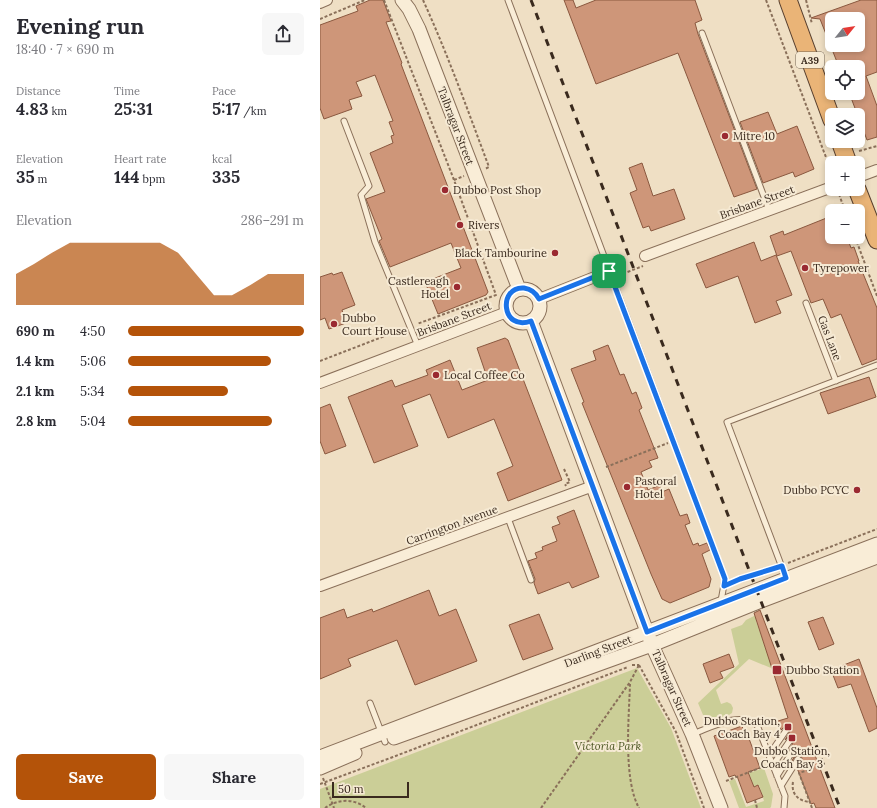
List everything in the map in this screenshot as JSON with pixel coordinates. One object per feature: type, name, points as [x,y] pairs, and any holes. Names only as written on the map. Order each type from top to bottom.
[{"type":"highway","name":"A39","points":[[788,0],[828,108]]},
{"type":"highway","points":[[861,196],[877,240]]},
{"type":"street","points":[[320,3],[327,0]]},
{"type":"street","name":"Talbragar Street","points":[[406,3],[419,29],[519,289]]},
{"type":"street","points":[[865,174],[877,170]]},
{"type":"street","name":"Brisbane Street","points":[[645,256],[825,190]]},
{"type":"street","points":[[539,299],[612,270]]},
{"type":"street","points":[[519,289],[529,289],[533,291],[539,299],[539,311],[531,321],[517,322],[513,320],[507,312],[506,300],[509,295],[519,289]]},
{"type":"street","name":"Brisbane Street","points":[[320,383],[507,312]]},
{"type":"street","name":"Talbragar Street","points":[[531,321],[652,645],[692,734],[721,808]]},
{"type":"street","name":"Carrington Avenue","points":[[320,586],[593,486]]},
{"type":"street","name":"Darling Street","points":[[321,763],[647,632],[877,544]]},
{"type":"street","name":"Darling Street","points":[[383,738],[652,645],[877,556]]},
{"type":"lane","points":[[508,0],[612,270],[672,441],[725,579],[720,604]]},
{"type":"lane","points":[[702,33],[769,210]]},
{"type":"lane","points":[[344,121],[369,186],[360,195],[375,242],[418,346]]},
{"type":"lane","name":"Gas Lane","points":[[806,303],[836,381]]},
{"type":"lane","points":[[786,578],[727,422],[877,365]]},
{"type":"lane","points":[[508,518],[531,580]]},
{"type":"lane","points":[[370,703],[383,738]]},
{"type":"lane","points":[[692,734],[732,720],[746,719],[758,725],[781,786],[785,800],[784,808]]},
{"type":"lane","points":[[770,754],[787,730]]},
{"type":"lane","points":[[773,765],[791,740]]},
{"type":"lane","points":[[777,776],[794,749]]},
{"type":"lane","points":[[781,786],[798,759]]},
{"type":"path","points":[[320,19],[365,0]]},
{"type":"path","points":[[384,0],[454,180],[496,294],[486,298]]},
{"type":"path","points":[[423,0],[437,30],[489,167]]},
{"type":"path","points":[[766,0],[826,156]]},
{"type":"path","points":[[857,148],[859,152],[877,146]]},
{"type":"path","points":[[454,180],[465,176]]},
{"type":"path","points":[[858,244],[877,296]]},
{"type":"path","points":[[612,270],[625,273],[645,265],[642,257],[645,256]]},
{"type":"path","points":[[606,467],[672,441]]},
{"type":"path","points":[[564,469],[570,482],[565,484],[567,489]]},
{"type":"path","points":[[724,586],[740,579],[782,566],[877,529]]},
{"type":"path","points":[[320,784],[632,665],[639,665]]},
{"type":"path","points":[[541,808],[630,682],[639,665]]},
{"type":"path","points":[[639,665],[676,732],[704,808]]},
{"type":"path","points":[[630,682],[628,759],[631,780],[639,808]]},
{"type":"path","points":[[321,763],[325,782],[334,808]]},
{"type":"path","points":[[726,781],[765,766]]},
{"type":"path","points":[[810,802],[801,801],[794,795],[792,785],[799,773],[820,766]]},
{"type":"path","points":[[799,773],[812,808]]},
{"type":"path","points":[[755,800],[757,808]]},
{"type":"path","points":[[325,808],[341,801],[352,801],[363,805],[366,808]]},
{"type":"green space","points":[[756,615],[756,621],[773,667],[771,668],[749,659],[716,690],[721,704],[727,702],[731,704],[733,708],[732,713],[726,717],[706,722],[698,703],[739,664],[731,629],[742,625],[746,620]]},
{"type":"green space","name":"Victoria Park","points":[[637,668],[671,728],[701,808],[320,808],[320,789]]},
{"type":"green space","points":[[764,768],[773,794],[771,807],[739,808],[729,781],[735,779],[746,807],[764,801],[759,785],[754,787],[749,773]]},
{"type":"building","points":[[370,0],[383,0],[391,21],[386,22],[402,63],[401,64],[488,292],[486,295],[438,314],[425,282],[461,268],[451,243],[390,267],[379,241],[382,239],[366,199],[385,192],[370,153],[393,143],[391,136],[394,135],[389,122],[393,121],[375,75],[356,82],[362,96],[349,100],[352,109],[324,119],[320,108],[320,25],[358,11],[356,6]]},
{"type":"building","name":"Mitre 10","points":[[564,0],[573,0],[576,8],[596,0],[695,0],[702,20],[695,23],[698,34],[757,189],[734,197],[678,53],[596,84]]},
{"type":"building","points":[[861,0],[877,0],[877,72],[866,76],[877,106],[877,137],[867,140],[865,135],[865,108],[855,108],[852,100],[865,100],[865,60],[836,60],[833,52],[865,52],[865,12],[828,12]]},
{"type":"building","points":[[825,13],[825,32],[820,19],[811,18]]},
{"type":"building","points":[[768,112],[777,134],[797,126],[814,169],[795,177],[793,172],[763,183],[740,122]]},
{"type":"building","points":[[642,163],[653,196],[674,189],[685,219],[651,231],[649,226],[643,228],[630,193],[637,190],[629,168]]},
{"type":"building","points":[[825,219],[825,244],[850,244],[851,248],[854,247],[877,308],[877,359],[862,365],[841,314],[831,318],[823,299],[811,303],[791,251],[777,256],[770,236],[783,231],[784,235]]},
{"type":"building","points":[[754,242],[761,261],[776,255],[792,295],[776,301],[781,313],[755,323],[738,276],[706,288],[696,264]]},
{"type":"building","points":[[342,272],[355,305],[342,310],[346,323],[329,329],[325,318],[320,320],[320,277],[332,273],[333,275]]},
{"type":"building","points":[[505,338],[508,340],[562,480],[508,501],[497,473],[513,466],[494,419],[448,438],[430,394],[402,405],[418,446],[374,463],[348,397],[392,380],[395,387],[428,375],[426,370],[450,360],[462,390],[488,380],[477,348]]},
{"type":"building","points":[[608,345],[620,375],[624,374],[632,394],[636,392],[642,408],[639,410],[658,458],[649,461],[652,467],[641,472],[648,490],[660,485],[662,492],[669,489],[680,516],[687,514],[690,523],[685,525],[693,545],[698,543],[699,546],[707,543],[710,550],[702,554],[711,579],[709,587],[670,603],[662,599],[651,574],[582,403],[584,402],[571,369],[596,360],[593,351]]},
{"type":"building","points":[[869,377],[876,397],[828,414],[820,393]]},
{"type":"building","points":[[330,404],[346,446],[325,454],[320,441],[320,408]]},
{"type":"building","points":[[574,510],[599,577],[572,588],[569,582],[538,594],[534,583],[535,579],[528,561],[537,558],[535,553],[543,550],[542,547],[557,541],[552,527],[560,524],[557,517]]},
{"type":"building","points":[[429,590],[439,616],[456,609],[477,661],[415,685],[397,640],[348,659],[351,666],[320,679],[320,618],[344,609],[347,618],[372,609],[373,612]]},
{"type":"building","name":"Dubbo Station","points":[[760,610],[835,808],[816,808],[814,803],[811,804],[797,768],[802,761],[802,758],[800,755],[796,755],[792,761],[798,749],[794,745],[789,750],[795,738],[790,735],[785,740],[791,728],[786,725],[781,730],[778,721],[788,718],[754,613]]},
{"type":"building","points":[[539,614],[553,649],[523,660],[509,625]]},
{"type":"building","points":[[823,617],[834,644],[819,650],[808,622]]},
{"type":"building","points":[[729,654],[734,667],[720,672],[723,678],[710,683],[703,664]]},
{"type":"building","points":[[859,659],[877,708],[877,728],[869,732],[851,684],[838,688],[831,670]]},
{"type":"building","points":[[742,726],[743,729],[745,728],[760,768],[748,772],[754,787],[758,785],[763,797],[747,803],[737,776],[736,777],[735,775],[729,777],[714,736]]},
{"type":"railway","points":[[531,0],[840,808]]},
{"type":"place","name":"Mitre 10","points":[[725,136]]},
{"type":"place","name":"Dubbo Post Shop","points":[[445,190]]},
{"type":"place","name":"Rivers","points":[[460,225]]},
{"type":"place","name":"Black Tambourine","points":[[555,253]]},
{"type":"place","name":"Tyrepower","points":[[805,268]]},
{"type":"place","name":"Castlereagh Hotel","points":[[457,287]]},
{"type":"place","name":"Dubbo Court House","points":[[334,324]]},
{"type":"place","name":"Local Coffee Co","points":[[436,375]]},
{"type":"place","name":"Pastoral Hotel","points":[[627,487]]},
{"type":"place","name":"Dubbo PCYC","points":[[857,490]]},
{"type":"place","name":"Dubbo Station","points":[[777,670]]},
{"type":"place","name":"Dubbo Station, Coach Bay 4","points":[[788,727]]},
{"type":"place","name":"Dubbo Station, Coach Bay 3","points":[[792,738]]},
{"type":"route","points":[[609,271],[725,579],[724,586],[740,579],[782,566],[786,578],[647,632],[531,321],[522,323],[513,320],[507,312],[506,306],[506,300],[509,295],[519,289],[524,288],[533,291],[539,299],[609,271]]}]
